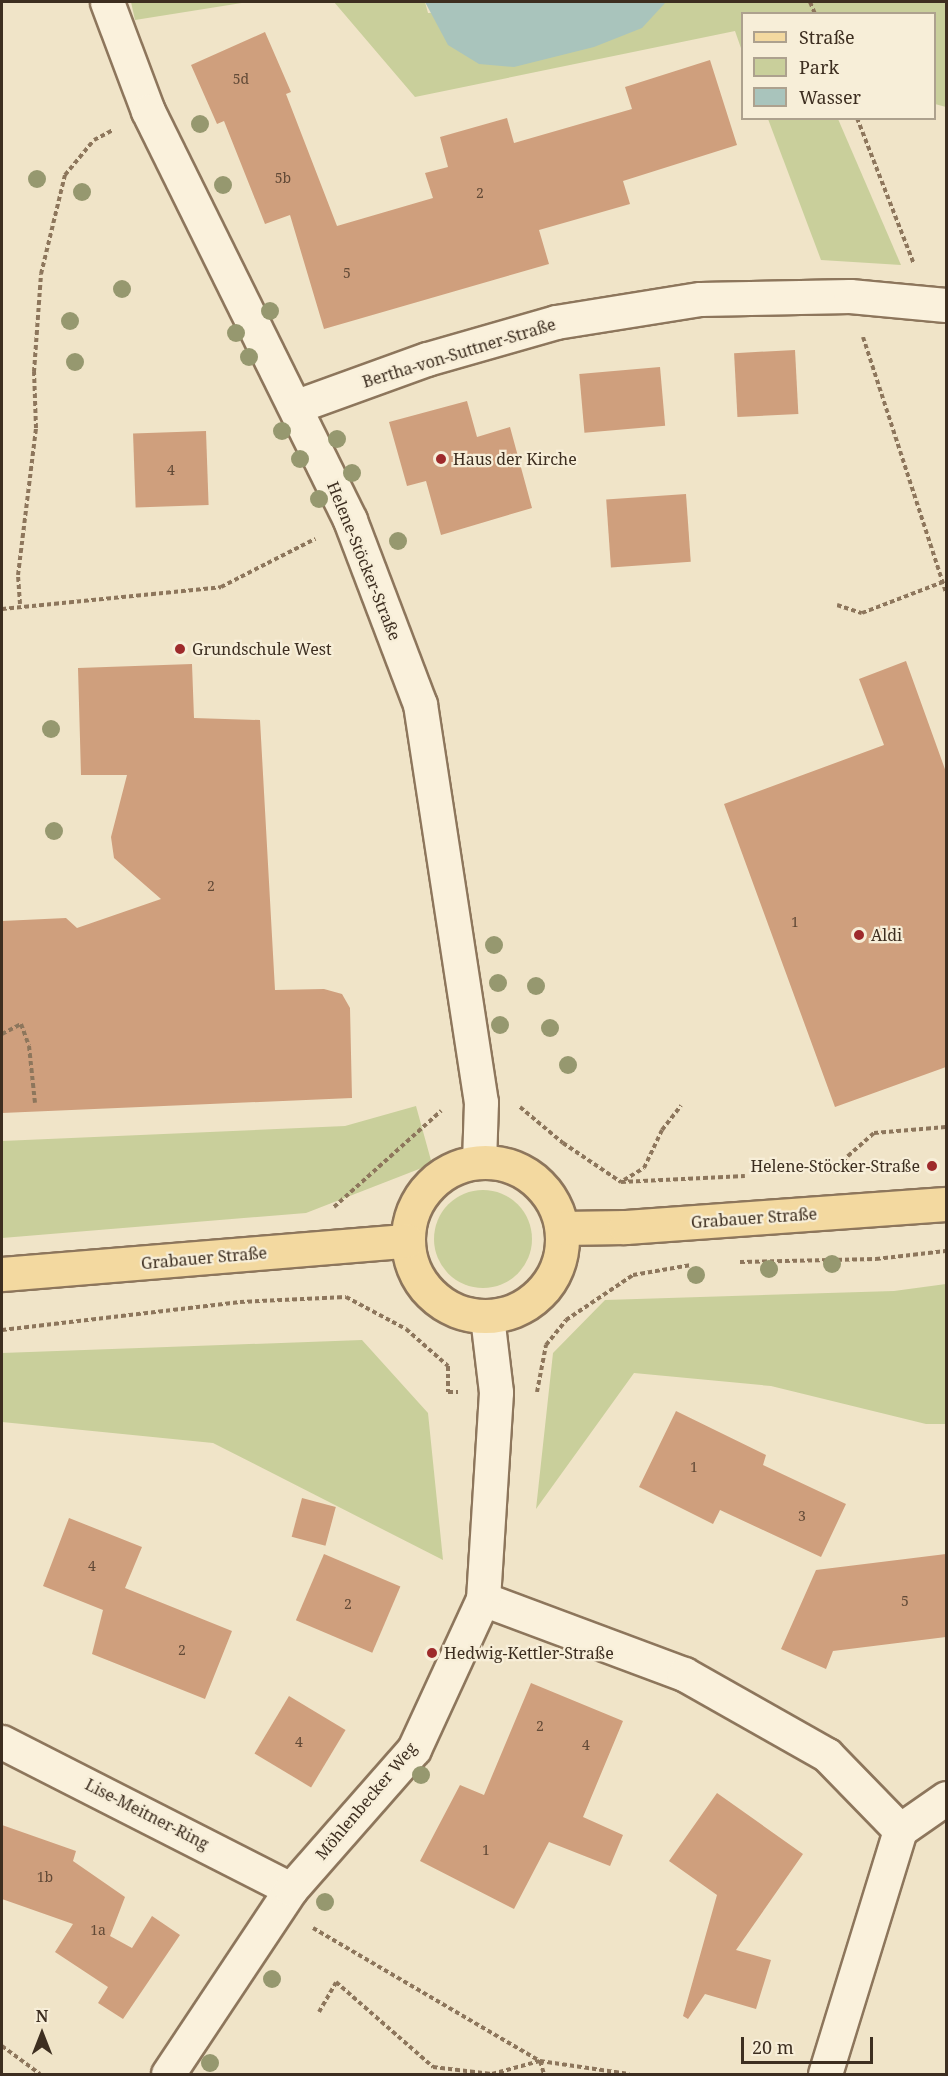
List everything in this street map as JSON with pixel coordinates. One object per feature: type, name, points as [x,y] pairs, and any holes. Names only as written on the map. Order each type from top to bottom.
[{"type":"main road","points":[[479,1162],[524,1172],[542,1187],[555,1206],[562,1228],[562,1250],[544,1289],[528,1304],[508,1313],[487,1317],[463,1313],[441,1303],[423,1286],[411,1265],[407,1241],[410,1217],[420,1196],[436,1179],[456,1167],[479,1162]]},
{"type":"main road","name":"Grabauer Straße","points":[[562,1228],[625,1227],[946,1204]]},
{"type":"main road","name":"Grabauer Straße","points":[[2,1274],[407,1241]]},
{"type":"street","name":"Helene-Stöcker-Straße","points":[[107,2],[148,111],[231,283],[297,406],[350,520],[420,704],[482,1102],[479,1162]]},
{"type":"street","name":"Bertha-von-Suttner-Straße","points":[[297,406],[427,359],[556,322],[700,299],[850,296],[938,303]]},
{"type":"street","name":"Möhlenbecker Weg","points":[[171,2074],[285,1898],[414,1749],[483,1599],[496,1392],[487,1317]]},
{"type":"street","points":[[483,1599],[684,1674],[827,1755],[900,1830]]},
{"type":"street","name":"Lise-Meitner-Ring","points":[[2,1742],[285,1898]]},
{"type":"street","points":[[825,2074],[900,1830],[946,1798]]},
{"type":"path","points":[[20,604],[18,575],[36,429],[34,372],[41,274],[65,175],[94,140],[148,111]]},
{"type":"path","points":[[858,120],[938,303]]},
{"type":"path","points":[[850,296],[946,593]]},
{"type":"path","points":[[2,609],[20,604],[221,587],[350,520]]},
{"type":"path","points":[[837,605],[862,613],[943,582]]},
{"type":"path","points":[[2,1034],[21,1024],[29,1046],[35,1103]]},
{"type":"path","points":[[346,1297],[346,1247],[333,1204],[441,1111],[510,1098],[563,1143],[621,1182],[750,1175]]},
{"type":"path","points":[[621,1182],[644,1168],[662,1130],[681,1106]]},
{"type":"path","points":[[820,1172],[832,1171],[874,1133],[946,1127]]},
{"type":"path","points":[[285,1898],[540,2061],[544,2074]]},
{"type":"path","points":[[319,2012],[336,1982],[433,2067],[492,2074],[540,2061],[629,2074]]},
{"type":"path","points":[[2,2046],[40,2074]]},
{"type":"green space","points":[[131,2],[248,2],[135,20]]},
{"type":"green space","points":[[334,2],[425,2],[428,13],[666,2],[946,2],[946,107],[936,104],[936,12],[741,12],[741,48],[735,31],[415,97]]},
{"type":"green space","points":[[768,120],[838,120],[901,265],[821,260]]},
{"type":"green space","points":[[416,1106],[432,1164],[306,1213],[2,1238],[2,1141],[345,1126]]},
{"type":"green space","points":[[483,1190],[502,1194],[518,1204],[528,1220],[532,1239],[528,1258],[518,1274],[502,1284],[483,1288],[464,1284],[448,1274],[438,1258],[434,1239],[438,1220],[448,1204],[464,1194]]},
{"type":"green space","points":[[946,1284],[946,1424],[926,1424],[771,1386],[634,1373],[536,1509],[553,1353],[605,1300],[894,1291]]},
{"type":"green space","points":[[362,1340],[428,1413],[443,1560],[213,1443],[2,1422],[2,1353]]},
{"type":"water","points":[[425,2],[666,2],[642,28],[594,47],[514,67],[479,64],[448,45]]},
{"type":"building","points":[[265,32],[291,92],[286,94],[337,226],[433,198],[425,173],[448,167],[440,137],[507,118],[514,143],[632,109],[625,87],[710,60],[737,145],[623,181],[630,204],[539,230],[549,264],[324,329],[290,215],[265,224],[224,121],[217,124],[191,65]]},
{"type":"building","points":[[795,350],[798,414],[737,417],[734,353]]},
{"type":"building","points":[[660,367],[665,426],[584,433],[579,374]]},
{"type":"building","name":"Haus der Kirche","points":[[467,401],[477,437],[510,427],[532,508],[441,535],[426,481],[407,486],[389,422]]},
{"type":"building","points":[[206,431],[209,505],[136,508],[133,434]]},
{"type":"building","points":[[686,494],[691,562],[611,567],[606,500]]},
{"type":"building","name":"Aldi","points":[[906,661],[946,772],[946,1067],[835,1107],[724,804],[884,745],[859,679]]},
{"type":"building","name":"Grundschule West","points":[[192,664],[194,718],[260,720],[275,990],[324,989],[342,994],[350,1008],[352,1098],[2,1113],[2,921],[66,918],[77,928],[161,899],[114,858],[111,837],[127,775],[81,775],[78,668]]},
{"type":"building","points":[[676,1411],[766,1455],[763,1465],[846,1504],[821,1557],[720,1510],[713,1524],[639,1487]]},
{"type":"building","points":[[302,1498],[336,1507],[325,1546],[292,1537]]},
{"type":"building","points":[[69,1518],[142,1547],[125,1588],[232,1631],[205,1699],[92,1654],[103,1610],[43,1586]]},
{"type":"building","points":[[324,1554],[400,1586],[372,1653],[296,1620]]},
{"type":"building","points":[[946,1554],[946,1637],[833,1651],[826,1669],[781,1649],[816,1570]]},
{"type":"building","points":[[531,1683],[623,1721],[583,1817],[623,1835],[610,1866],[549,1842],[514,1909],[420,1861],[460,1785],[484,1795]]},
{"type":"building","points":[[289,1696],[346,1730],[311,1787],[254,1753]]},
{"type":"building","points":[[717,1793],[803,1854],[736,1950],[771,1960],[756,2009],[705,1994],[688,2019],[683,2016],[717,1895],[669,1861]]},
{"type":"building","points":[[2,1825],[76,1851],[73,1861],[125,1897],[110,1936],[132,1948],[152,1916],[180,1935],[123,2019],[98,2003],[108,1987],[55,1952],[73,1924],[2,1899]]},
{"type":"place","name":"Haus der Kirche","points":[[441,459]]},
{"type":"place","name":"Grundschule West","points":[[180,649]]},
{"type":"place","name":"Aldi","points":[[859,935]]},
{"type":"place","name":"Helene-Stöcker-Straße","points":[[932,1166]]},
{"type":"place","name":"Hedwig-Kettler-Straße","points":[[432,1653]]}]
